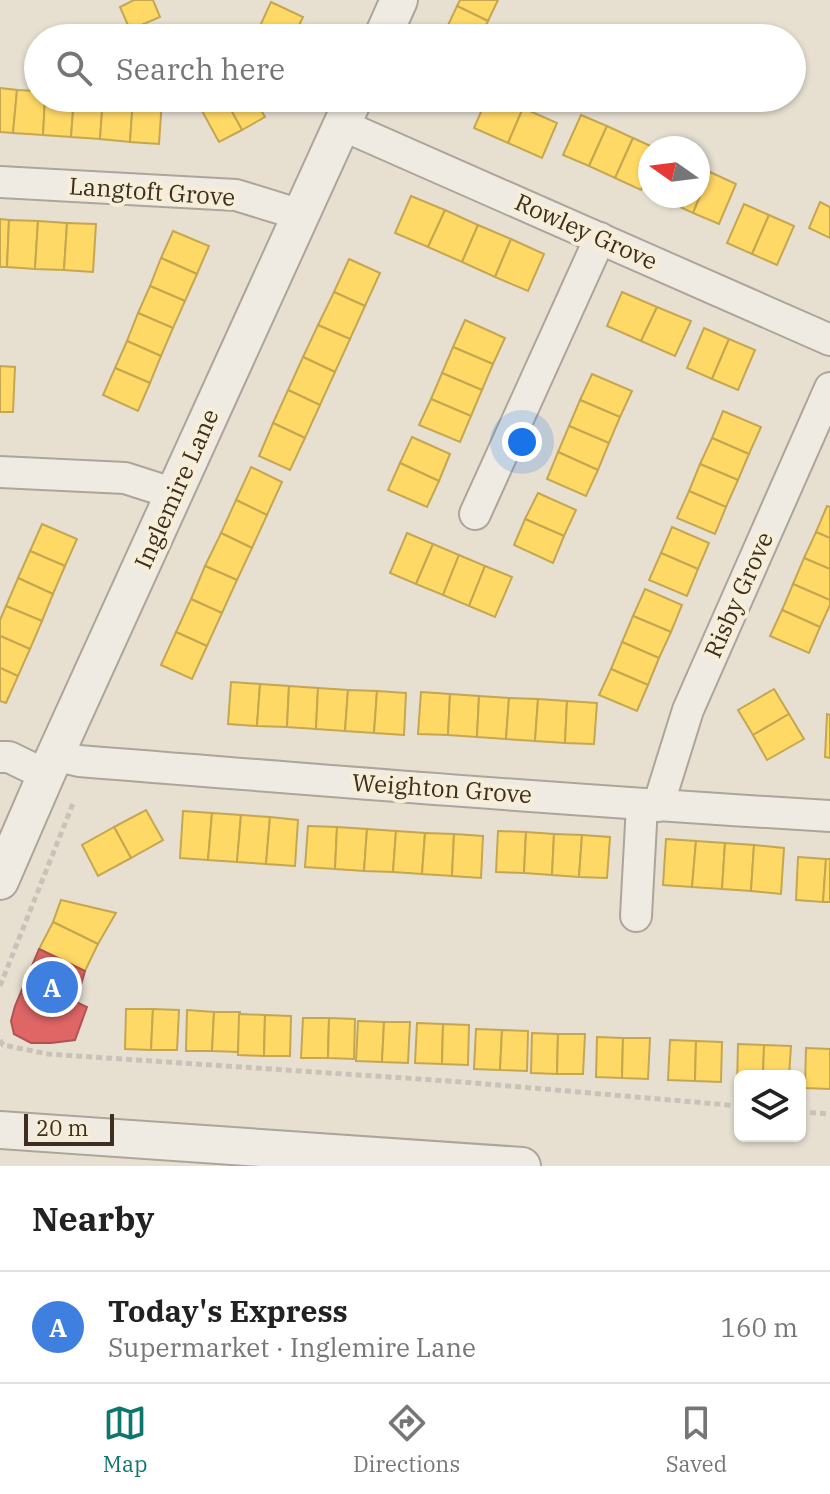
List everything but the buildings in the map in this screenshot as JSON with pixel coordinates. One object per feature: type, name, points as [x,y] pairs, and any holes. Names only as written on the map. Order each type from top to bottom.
[{"type":"street","points":[[388,24],[399,0]]},
{"type":"street","name":"Inglemire Lane","points":[[0,881],[348,112]]},
{"type":"street","name":"Rowley Grove","points":[[350,112],[600,238],[830,340]]},
{"type":"street","name":"Langtoft Grove","points":[[0,182],[236,195],[301,215]]},
{"type":"street","points":[[475,514],[600,238]]},
{"type":"street","name":"Risby Grove","points":[[636,916],[650,805],[688,710],[830,388]]},
{"type":"street","points":[[0,472],[125,478],[175,494]]},
{"type":"street","name":"Weighton Grove","points":[[0,757],[51,765],[79,761],[830,816]]},
{"type":"street","points":[[0,1130],[522,1166]]},
{"type":"path","points":[[0,986],[75,799]]},
{"type":"path","points":[[0,1040],[3,1045],[48,1054],[463,1082],[734,1105]]},
{"type":"path","points":[[806,1112],[830,1114]]},
{"type":"place","name":"Today's Express","points":[[52,987]]}]
